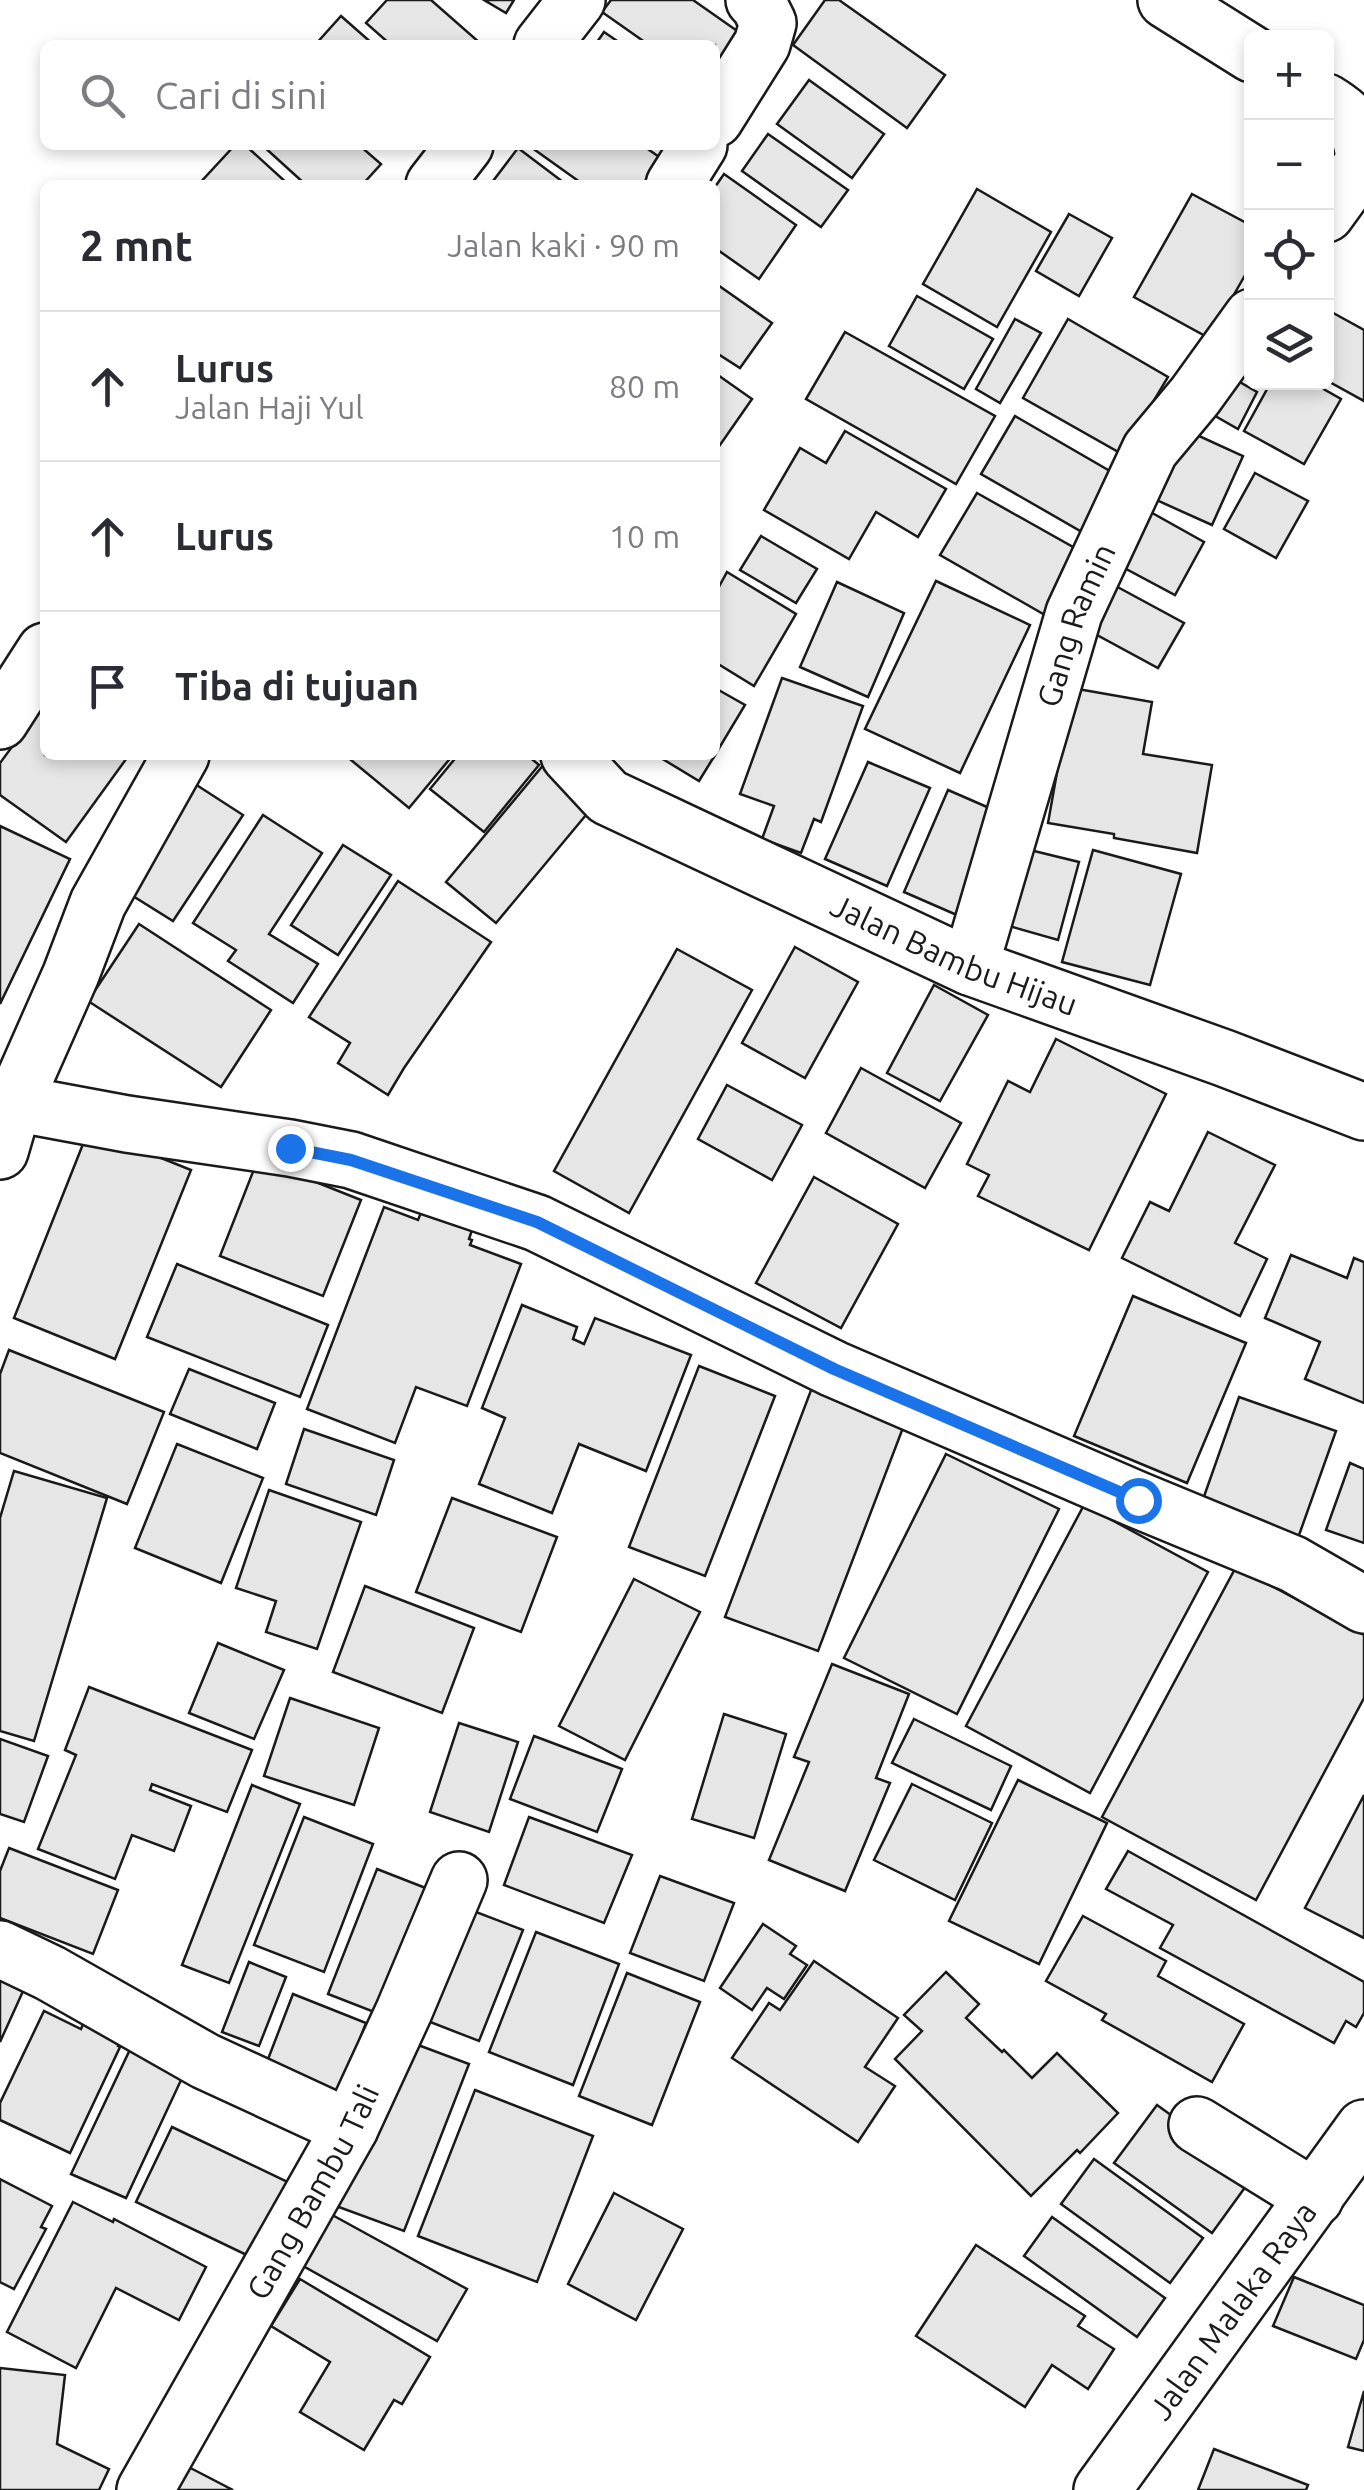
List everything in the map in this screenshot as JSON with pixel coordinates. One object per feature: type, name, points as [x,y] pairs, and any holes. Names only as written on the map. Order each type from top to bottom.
[{"type":"street","points":[[546,40],[577,0]]},
{"type":"street","points":[[720,111],[762,44],[768,23],[754,0]]},
{"type":"street","points":[[1166,0],[1244,49]]},
{"type":"street","points":[[1329,210],[1364,161],[1362,138],[1347,115],[1334,107]]},
{"type":"street","points":[[438,180],[461,150]]},
{"type":"street","points":[[677,180],[696,150]]},
{"type":"street","name":"Gang Ramin","points":[[970,967],[1074,613],[1150,450],[1244,328]]},
{"type":"street","points":[[0,721],[40,659]]},
{"type":"street","points":[[178,760],[98,903],[7,1127],[128,1124],[290,1148],[351,1160],[537,1222],[834,1369],[1293,1564],[1364,1605]]},
{"type":"street","name":"Jalan Bambu Hijau","points":[[574,760],[608,797],[970,967],[1364,1112]]},
{"type":"street","name":"Gang Bambu Tali","points":[[144,2490],[350,2128],[460,1880]]},
{"type":"street","points":[[0,1949],[205,2061],[350,2128]]},
{"type":"street","points":[[1197,2124],[1315,2198]]},
{"type":"street","name":"Jalan Malaka Raya","points":[[1102,2490],[1364,2128]]},
{"type":"building","points":[[387,0],[431,0],[477,40],[385,40],[366,23]]},
{"type":"building","points":[[484,0],[514,0],[506,13]]},
{"type":"building","points":[[611,0],[693,0],[743,35],[720,69],[720,40],[642,40],[602,12]]},
{"type":"building","points":[[825,0],[839,0],[945,75],[907,128],[793,45]]},
{"type":"building","points":[[341,16],[368,40],[319,40]]},
{"type":"building","points":[[604,32],[616,40],[598,40]]},
{"type":"building","points":[[809,80],[884,134],[852,178],[777,124]]},
{"type":"building","points":[[768,134],[848,190],[821,227],[742,171]]},
{"type":"building","points":[[230,150],[250,150],[284,180],[203,180]]},
{"type":"building","points":[[268,150],[365,150],[381,164],[367,180],[300,180]]},
{"type":"building","points":[[516,150],[521,150],[560,180],[494,180]]},
{"type":"building","points":[[535,150],[649,150],[665,161],[651,180],[577,180]]},
{"type":"building","points":[[724,174],[796,225],[759,279],[720,252],[720,180]]},
{"type":"building","points":[[977,189],[1051,232],[997,327],[923,284]]},
{"type":"building","points":[[1192,194],[1244,222],[1244,277],[1209,338],[1134,297]]},
{"type":"building","points":[[1069,214],[1112,238],[1079,296],[1036,271]]},
{"type":"building","points":[[720,287],[772,323],[740,368],[720,355]]},
{"type":"building","points":[[917,296],[993,339],[964,389],[889,346]]},
{"type":"building","points":[[1334,313],[1364,330],[1364,401],[1334,384]]},
{"type":"building","points":[[1015,319],[1041,333],[1000,403],[976,389]]},
{"type":"building","points":[[1068,319],[1168,377],[1122,454],[1023,398]]},
{"type":"building","points":[[845,332],[995,416],[956,484],[806,399]]},
{"type":"building","points":[[1224,373],[1244,385],[1244,390],[1257,392],[1238,429],[1203,409]]},
{"type":"building","points":[[720,377],[752,399],[720,445]]},
{"type":"building","points":[[1267,390],[1325,390],[1341,399],[1304,464],[1244,431]]},
{"type":"building","points":[[1015,416],[1115,474],[1082,532],[981,474]]},
{"type":"building","points":[[1175,425],[1243,456],[1212,525],[1143,494]]},
{"type":"building","points":[[845,431],[946,489],[918,537],[876,512],[849,559],[764,510],[800,448],[826,463]]},
{"type":"building","points":[[1255,473],[1308,501],[1276,558],[1224,529]]},
{"type":"building","points":[[977,493],[1089,556],[1052,619],[940,555]]},
{"type":"building","points":[[1145,509],[1204,542],[1175,595],[1115,563]]},
{"type":"building","points":[[761,536],[817,569],[796,603],[740,570]]},
{"type":"building","points":[[727,572],[796,614],[754,686],[720,665],[720,585]]},
{"type":"building","points":[[936,581],[1030,625],[960,773],[865,729]]},
{"type":"building","points":[[837,582],[904,613],[868,697],[800,667]]},
{"type":"building","points":[[1112,584],[1184,623],[1158,668],[1086,629]]},
{"type":"building","points":[[782,678],[863,706],[821,822],[814,819],[801,853],[762,839],[774,806],[740,794]]},
{"type":"building","points":[[1072,688],[1152,702],[1143,754],[1212,765],[1197,853],[1048,823]]},
{"type":"building","points":[[720,691],[745,705],[720,747]]},
{"type":"building","points":[[40,709],[40,760],[125,760],[66,842],[0,795],[0,763]]},
{"type":"building","points":[[351,760],[449,760],[409,808]]},
{"type":"building","points":[[454,760],[533,760],[539,765],[484,832],[430,789]]},
{"type":"building","points":[[664,760],[712,760],[699,781]]},
{"type":"building","points":[[868,762],[930,788],[887,886],[825,859]]},
{"type":"building","points":[[545,763],[596,803],[496,923],[446,882]]},
{"type":"building","points":[[195,784],[243,815],[173,921],[125,891]]},
{"type":"building","points":[[948,790],[1010,817],[966,919],[904,892]]},
{"type":"building","points":[[263,815],[322,853],[269,934],[318,964],[293,1003],[228,961],[236,950],[193,923]]},
{"type":"building","points":[[0,826],[70,859],[0,1004]]},
{"type":"building","points":[[343,845],[391,875],[338,955],[291,925]]},
{"type":"building","points":[[1030,850],[1079,862],[1058,940],[1009,926]]},
{"type":"building","points":[[1093,850],[1181,874],[1150,985],[1062,962]]},
{"type":"building","points":[[398,881],[491,942],[388,1095],[338,1063],[350,1043],[309,1017]]},
{"type":"building","points":[[139,924],[271,1010],[221,1087],[88,1001]]},
{"type":"building","points":[[795,947],[858,982],[805,1078],[742,1043]]},
{"type":"building","points":[[677,949],[752,990],[629,1213],[554,1171]]},
{"type":"building","points":[[934,985],[988,1015],[940,1101],[887,1073]]},
{"type":"building","points":[[1056,1039],[1166,1094],[1089,1250],[978,1196],[989,1175],[967,1164],[1008,1081],[1030,1092]]},
{"type":"building","points":[[861,1068],[961,1123],[925,1188],[826,1133]]},
{"type":"building","points":[[727,1085],[802,1125],[772,1180],[698,1139]]},
{"type":"building","points":[[89,1129],[191,1170],[115,1359],[14,1318]]},
{"type":"building","points":[[1208,1132],[1275,1165],[1235,1243],[1267,1259],[1240,1316],[1122,1258],[1150,1202],[1169,1211]]},
{"type":"building","points":[[258,1159],[361,1200],[323,1296],[220,1256]]},
{"type":"building","points":[[814,1177],[898,1224],[841,1328],[756,1283]]},
{"type":"building","points":[[425,1203],[475,1221],[470,1245],[521,1264],[467,1406],[416,1387],[395,1443],[307,1409],[384,1207],[418,1220]]},
{"type":"building","points":[[1291,1255],[1347,1278],[1354,1258],[1364,1262],[1364,1403],[1305,1379],[1320,1342],[1265,1318]]},
{"type":"building","points":[[177,1264],[328,1325],[300,1397],[147,1337]]},
{"type":"building","points":[[1133,1296],[1246,1343],[1187,1483],[1074,1436]]},
{"type":"building","points":[[522,1305],[577,1327],[573,1339],[584,1344],[595,1318],[691,1355],[646,1471],[579,1444],[552,1513],[479,1484],[505,1418],[482,1408]]},
{"type":"building","points":[[9,1350],[164,1412],[127,1504],[0,1453],[0,1374]]},
{"type":"building","points":[[699,1366],[775,1396],[705,1576],[629,1547]]},
{"type":"building","points":[[189,1369],[275,1403],[257,1449],[170,1414]]},
{"type":"building","points":[[816,1377],[909,1412],[818,1651],[725,1617]]},
{"type":"building","points":[[1239,1397],[1336,1431],[1298,1538],[1201,1505]]},
{"type":"building","points":[[304,1429],[394,1460],[376,1515],[286,1484]]},
{"type":"building","points":[[177,1444],[263,1478],[221,1583],[135,1548]]},
{"type":"building","points":[[946,1454],[1059,1509],[957,1714],[844,1658]]},
{"type":"building","points":[[1350,1463],[1364,1469],[1364,1543],[1326,1530]]},
{"type":"building","points":[[14,1471],[107,1498],[34,1741],[0,1731],[0,1518]]},
{"type":"building","points":[[269,1490],[361,1522],[317,1649],[266,1632],[276,1601],[236,1588]]},
{"type":"building","points":[[452,1498],[557,1537],[521,1632],[416,1592]]},
{"type":"building","points":[[1084,1505],[1208,1572],[1090,1793],[966,1726]]},
{"type":"building","points":[[1236,1567],[1364,1635],[1364,1698],[1256,1900],[1102,1817]]},
{"type":"building","points":[[634,1579],[700,1612],[625,1760],[559,1726]]},
{"type":"building","points":[[365,1586],[474,1628],[442,1713],[333,1672]]},
{"type":"building","points":[[218,1643],[284,1670],[254,1739],[189,1713]]},
{"type":"building","points":[[832,1664],[909,1694],[876,1778],[890,1783],[845,1891],[769,1860],[809,1762],[794,1757]]},
{"type":"building","points":[[89,1687],[252,1750],[227,1812],[152,1784],[150,1790],[191,1806],[174,1851],[132,1835],[115,1879],[38,1849],[76,1755],[65,1750]]},
{"type":"building","points":[[290,1698],[379,1728],[354,1805],[264,1776]]},
{"type":"building","points":[[724,1714],[786,1734],[754,1838],[692,1819]]},
{"type":"building","points":[[914,1719],[1011,1766],[991,1810],[892,1763]]},
{"type":"building","points":[[459,1723],[518,1742],[489,1832],[430,1812]]},
{"type":"building","points":[[534,1736],[622,1769],[597,1832],[510,1799]]},
{"type":"building","points":[[0,1739],[48,1756],[24,1822],[0,1814]]},
{"type":"building","points":[[1018,1780],[1107,1823],[1039,1964],[949,1921]]},
{"type":"building","points":[[912,1784],[992,1823],[955,1900],[874,1860]]},
{"type":"building","points":[[252,1785],[300,1804],[229,1983],[182,1965]]},
{"type":"building","points":[[1364,1795],[1364,1938],[1305,1908]]},
{"type":"building","points":[[304,1817],[373,1844],[324,1972],[254,1945]]},
{"type":"building","points":[[529,1817],[632,1855],[604,1923],[504,1885]]},
{"type":"building","points":[[9,1848],[118,1890],[93,1954],[0,1918],[0,1871]]},
{"type":"building","points":[[1128,1851],[1364,1982],[1364,2013],[1356,2027],[1346,2021],[1334,2043],[1160,1948],[1173,1925],[1106,1889]]},
{"type":"building","points":[[377,1869],[441,1894],[392,2019],[328,1994]]},
{"type":"building","points":[[660,1876],[734,1903],[704,1981],[630,1953]]},
{"type":"building","points":[[463,1907],[523,1930],[479,2041],[420,2018]]},
{"type":"building","points":[[1083,1916],[1166,1961],[1158,1976],[1244,2024],[1212,2082],[1102,2020],[1106,2014],[1046,1981]]},
{"type":"building","points":[[763,1924],[796,1946],[790,1954],[807,1965],[784,1999],[767,1988],[752,2010],[720,1988]]},
{"type":"building","points":[[536,1932],[619,1964],[573,2085],[489,2052]]},
{"type":"building","points":[[814,1961],[898,2018],[865,2067],[895,2086],[858,2142],[732,2058],[769,2003],[780,2010]]},
{"type":"building","points":[[249,1962],[286,1977],[259,2046],[222,2032]]},
{"type":"building","points":[[946,1972],[979,2004],[966,2018],[1032,2078],[1057,2053],[1118,2113],[1031,2196],[895,2059],[922,2031],[904,2015]]},
{"type":"building","points":[[627,1973],[700,2002],[652,2125],[579,2096]]},
{"type":"building","points":[[0,1976],[24,1989],[0,2042]]},
{"type":"building","points":[[293,1994],[366,2023],[338,2095],[265,2067]]},
{"type":"building","points":[[89,2010],[126,2027],[70,2153],[0,2120],[0,2103],[44,2011],[81,2029]]},
{"type":"building","points":[[135,2039],[189,2063],[126,2198],[71,2174]]},
{"type":"building","points":[[402,2039],[469,2064],[404,2231],[336,2206]]},
{"type":"building","points":[[475,2090],[593,2136],[537,2282],[418,2236]]},
{"type":"building","points":[[1157,2105],[1254,2175],[1212,2233],[1114,2163]]},
{"type":"building","points":[[172,2127],[292,2184],[255,2259],[136,2202]]},
{"type":"building","points":[[1094,2159],[1203,2238],[1170,2283],[1061,2204]]},
{"type":"building","points":[[0,2179],[52,2206],[41,2227],[46,2229],[14,2289],[0,2282]]},
{"type":"building","points":[[614,2193],[683,2229],[636,2320],[568,2284]]},
{"type":"building","points":[[73,2202],[206,2267],[179,2320],[116,2288],[76,2368],[7,2332]]},
{"type":"building","points":[[325,2211],[467,2289],[437,2341],[296,2262]]},
{"type":"building","points":[[1052,2217],[1165,2298],[1137,2337],[1024,2256]]},
{"type":"building","points":[[976,2245],[1085,2316],[1078,2326],[1114,2349],[1088,2389],[1052,2365],[1025,2407],[916,2336]]},
{"type":"building","points":[[1294,2277],[1364,2305],[1364,2340],[1356,2359],[1273,2326]]},
{"type":"building","points":[[300,2279],[430,2357],[402,2404],[394,2400],[364,2450],[300,2412],[330,2362],[271,2326]]},
{"type":"building","points":[[0,2368],[65,2375],[57,2444],[109,2469],[99,2490],[0,2490]]},
{"type":"building","points":[[1364,2391],[1364,2451],[1348,2447]]},
{"type":"building","points":[[1214,2449],[1308,2485],[1306,2490],[1198,2490]]},
{"type":"building","points":[[177,2461],[233,2490],[162,2490]]},
{"type":"route","points":[[290,1148],[351,1160],[537,1222],[834,1369],[1138,1500]]}]
